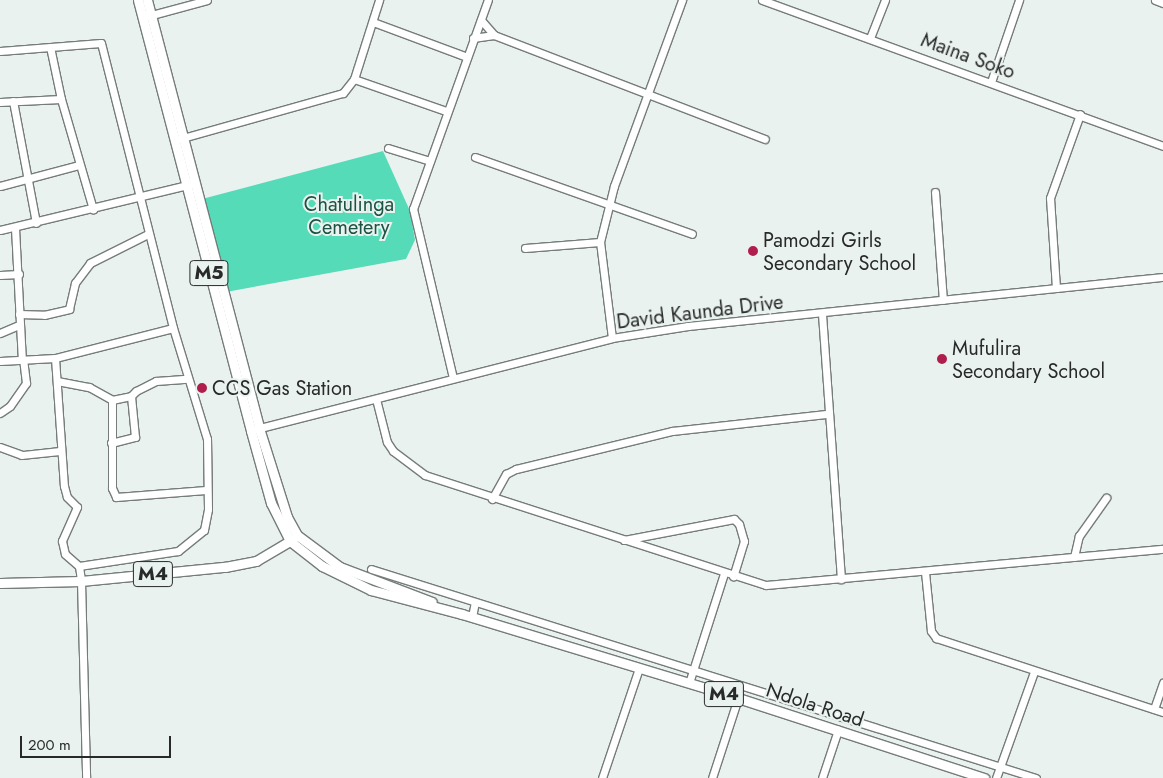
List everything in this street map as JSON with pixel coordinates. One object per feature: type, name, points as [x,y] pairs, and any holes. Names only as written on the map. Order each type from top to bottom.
[{"type":"main road","name":"M5","points":[[138,0],[178,139],[255,430],[294,538]]},
{"type":"main road","name":"M5","points":[[148,0],[178,139]]},
{"type":"main road","name":"M4","points":[[0,583],[81,581],[240,565],[269,555],[294,538],[350,572],[467,615]]},
{"type":"main road","name":"Ndola Road","points":[[467,615],[738,698],[984,778]]},
{"type":"street","points":[[143,18],[207,0]]},
{"type":"street","points":[[178,139],[343,94],[354,79],[374,22],[379,0]]},
{"type":"street","points":[[453,378],[412,216],[446,111],[481,20],[486,0]]},
{"type":"street","points":[[612,338],[600,242],[609,203],[682,0]]},
{"type":"street","name":"Maina Soko","points":[[762,0],[1080,114],[1163,146]]},
{"type":"street","points":[[870,38],[885,0]]},
{"type":"street","points":[[991,82],[1019,0]]},
{"type":"street","points":[[1155,0],[1163,3]]},
{"type":"street","points":[[481,20],[494,35],[648,92],[765,139]]},
{"type":"street","points":[[374,22],[467,57]]},
{"type":"street","points":[[474,38],[494,35]]},
{"type":"street","points":[[0,50],[101,44],[138,197],[173,328],[207,440],[209,462],[206,490],[208,510],[204,530],[185,548],[79,566]]},
{"type":"street","points":[[50,47],[79,165],[93,209]]},
{"type":"street","points":[[354,79],[446,111]]},
{"type":"street","points":[[0,102],[62,99]]},
{"type":"street","points":[[13,101],[36,223]]},
{"type":"street","points":[[1056,288],[1050,198],[1080,114]]},
{"type":"street","points":[[388,148],[430,161]]},
{"type":"street","points":[[476,157],[692,234]]},
{"type":"street","points":[[0,186],[79,165]]},
{"type":"street","points":[[0,230],[36,223],[190,184]]},
{"type":"street","points":[[935,192],[943,300]]},
{"type":"street","points":[[0,413],[10,406],[26,383],[22,360],[15,228]]},
{"type":"street","points":[[19,314],[44,315],[69,309],[75,283],[90,263],[148,234]]},
{"type":"street","points":[[525,248],[600,242]]},
{"type":"street","points":[[0,275],[18,274]]},
{"type":"street","name":"David Kaunda Drive","points":[[255,430],[612,338],[688,326],[822,314],[1163,277]]},
{"type":"street","points":[[822,314],[826,414],[841,579]]},
{"type":"street","points":[[0,333],[20,325]]},
{"type":"street","points":[[0,361],[55,358],[173,328]]},
{"type":"street","points":[[55,358],[64,486],[67,497],[77,507],[62,541],[62,549],[79,566],[81,581],[86,778]]},
{"type":"street","points":[[57,381],[89,387],[112,400],[131,396],[140,388],[156,381],[187,379]]},
{"type":"street","points":[[111,443],[135,437],[131,396]]},
{"type":"street","points":[[376,399],[384,432],[393,451],[425,475],[492,499],[733,576],[778,585],[1163,549]]},
{"type":"street","points":[[112,400],[112,488],[116,497],[206,490]]},
{"type":"street","points":[[492,499],[506,474],[516,469],[672,431],[826,414]]},
{"type":"street","points":[[0,447],[22,455],[61,451]]},
{"type":"street","points":[[1074,557],[1079,536],[1106,498]]},
{"type":"street","points":[[624,540],[734,519],[740,524],[744,540],[733,576]]},
{"type":"street","points":[[371,569],[1036,778]]},
{"type":"street","points":[[925,572],[931,631],[936,638],[1034,672],[1163,712]]},
{"type":"street","points":[[689,683],[724,573]]},
{"type":"street","points":[[467,615],[475,602]]},
{"type":"street","points":[[602,778],[639,668]]},
{"type":"street","points":[[996,778],[999,765],[1034,672]]},
{"type":"street","points":[[1154,709],[1163,682]]},
{"type":"street","points":[[712,778],[738,698]]},
{"type":"street","points":[[822,778],[838,730]]},
{"type":"green space","name":"Chatulinga Cemetery","points":[[383,151],[410,211],[415,240],[406,259],[226,292],[202,199]]},
{"type":"place","name":"Pamodzi Girls Secondary School","points":[[753,251]]},
{"type":"place","name":"Mufulira Secondary School","points":[[942,359]]},
{"type":"place","name":"CCS Gas Station","points":[[202,388]]}]
